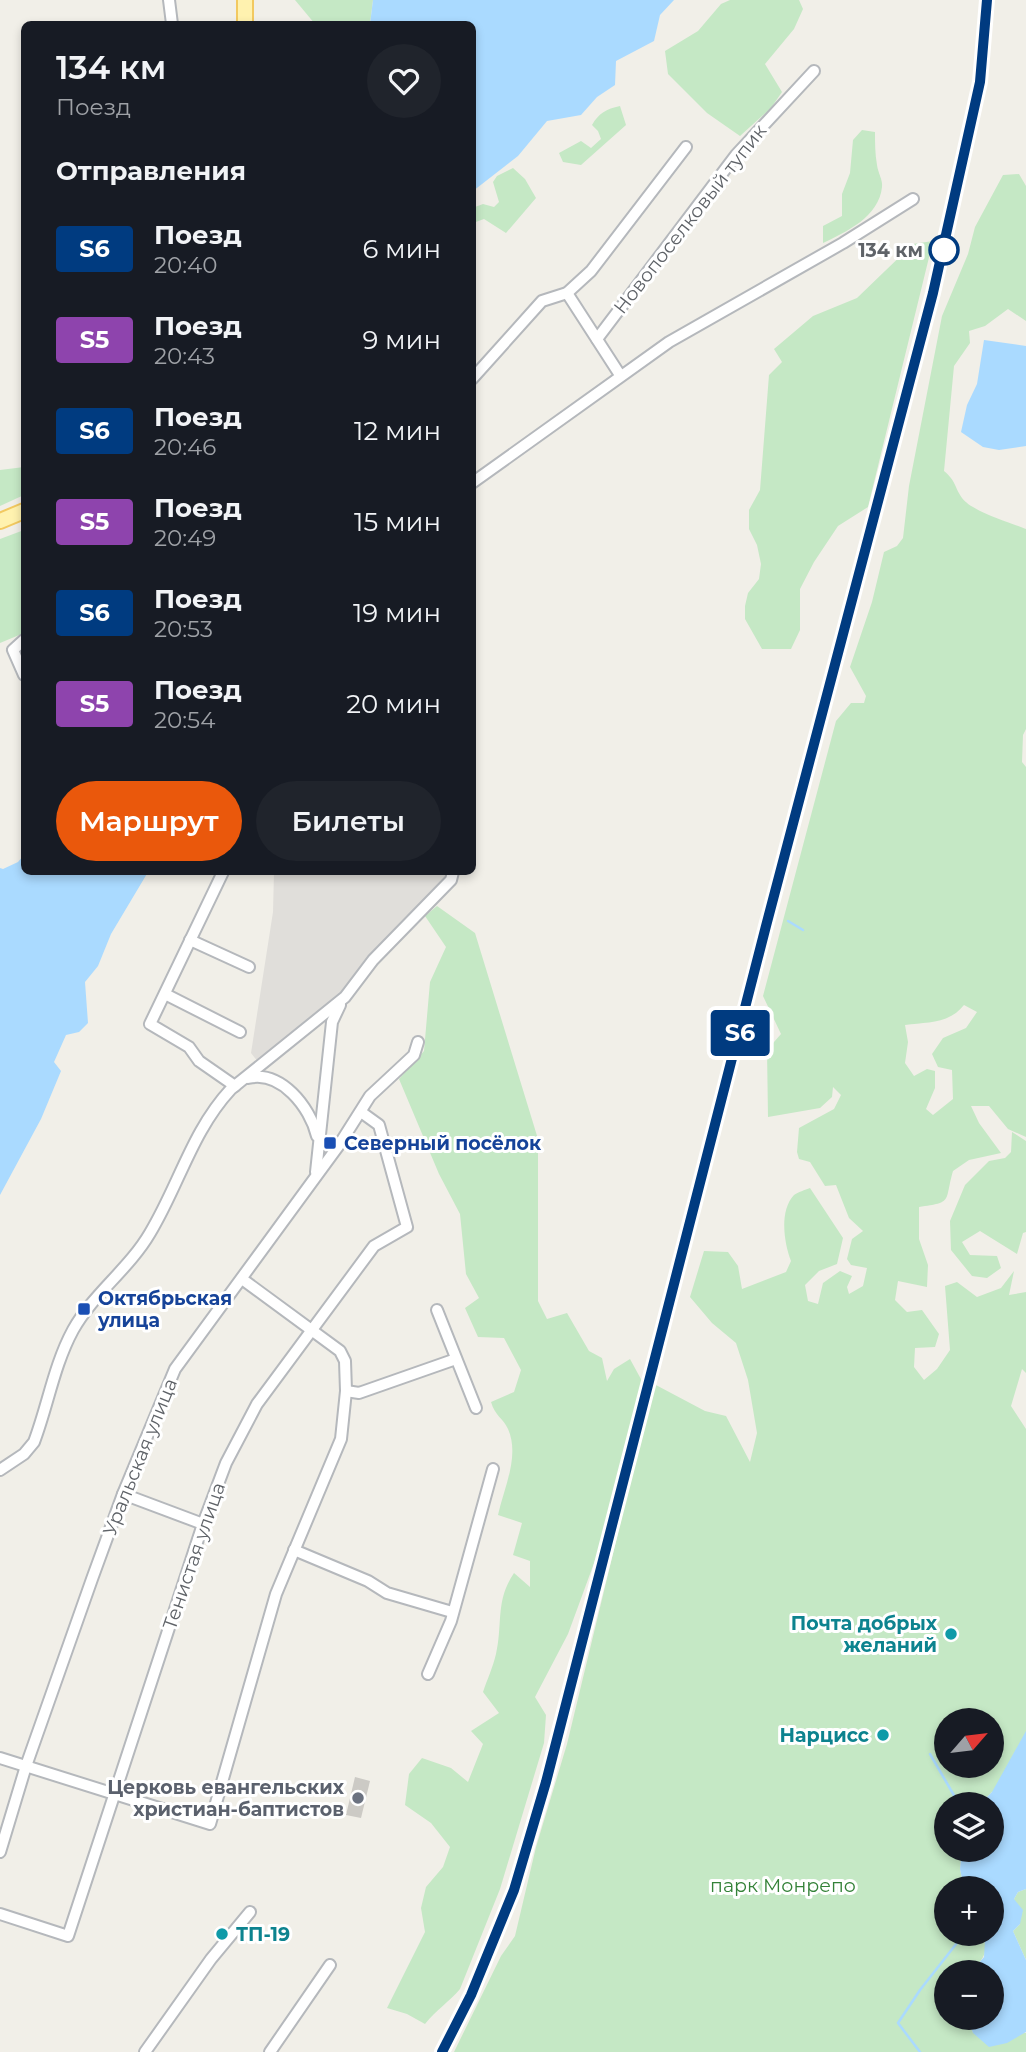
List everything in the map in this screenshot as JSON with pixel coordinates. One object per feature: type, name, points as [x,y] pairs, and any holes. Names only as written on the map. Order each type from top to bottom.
[{"type":"main road","points":[[245,0],[245,21]]},
{"type":"main road","points":[[0,522],[21,512]]},
{"type":"street","points":[[169,0],[172,21]]},
{"type":"street","name":"Новопоселковый тупик","points":[[597,339],[736,155],[814,71]]},
{"type":"street","points":[[476,375],[542,301],[567,293],[591,271],[686,147]]},
{"type":"street","points":[[476,480],[620,375],[710,318],[844,243],[913,199]]},
{"type":"street","points":[[567,293],[620,375]]},
{"type":"street","points":[[21,643],[13,650],[21,668]]},
{"type":"street","points":[[222,875],[150,1024],[189,1047],[199,1061],[240,1082],[254,1077],[267,1079],[295,1096],[313,1122],[318,1148]]},
{"type":"street","points":[[314,1176],[331,1021],[373,960],[452,876]]},
{"type":"street","points":[[190,940],[249,967]]},
{"type":"street","points":[[165,994],[240,1032]]},
{"type":"street","points":[[0,1470],[24,1454],[34,1442],[73,1330],[149,1234],[193,1143],[219,1102],[345,997]]},
{"type":"street","name":"Уральская улица","points":[[0,1852],[26,1766],[123,1494],[175,1369],[242,1279],[370,1096],[414,1055],[418,1042]]},
{"type":"street","name":"Тенистая улица","points":[[0,1914],[68,1936],[203,1524],[226,1463],[257,1404],[374,1247],[407,1227],[379,1125],[361,1112]]},
{"type":"street","points":[[0,1758],[210,1824],[269,1614],[293,1550],[341,1439],[346,1391],[345,1361],[340,1351],[242,1279]]},
{"type":"street","points":[[437,1310],[476,1408]]},
{"type":"street","points":[[346,1391],[359,1393],[456,1359]]},
{"type":"street","points":[[428,1674],[451,1621],[493,1469]]},
{"type":"street","points":[[123,1494],[203,1524]]},
{"type":"street","points":[[293,1550],[368,1581],[387,1593],[452,1612]]},
{"type":"street","points":[[145,2052],[211,1959],[250,1912]]},
{"type":"street","points":[[270,2052],[330,1965]]},
{"type":"shaded area","points":[[274,875],[446,875],[442,882],[369,956],[340,996],[258,1062],[251,1053],[273,912]]},
{"type":"green space","points":[[295,0],[373,0],[370,21],[312,21]]},
{"type":"green space","points":[[730,0],[799,0],[803,9],[794,29],[765,64],[782,92],[771,108],[740,136],[707,113],[668,74],[665,51],[698,31],[721,4]]},
{"type":"green space","points":[[620,106],[626,125],[581,165],[563,162],[559,153],[581,141],[591,148],[601,139],[592,125],[603,112]]},
{"type":"green space","points":[[862,130],[875,132],[876,161],[882,184],[880,198],[860,222],[823,243],[823,226],[842,216],[842,194],[850,173],[853,140]]},
{"type":"green space","points":[[513,168],[525,179],[536,198],[506,233],[484,219],[476,222],[476,207],[483,204],[494,207],[499,202],[493,182],[497,176]]},
{"type":"green space","name":"парк Монрепо","points":[[1019,174],[1026,186],[1026,321],[1008,309],[985,326],[969,331],[970,343],[954,366],[944,471],[967,503],[982,512],[1026,529],[1026,729],[1023,735],[1022,762],[1026,767],[1026,1137],[1008,1129],[989,1106],[971,1106],[979,1123],[1001,1153],[969,1160],[953,1171],[948,1195],[943,1202],[919,1207],[919,1239],[928,1265],[927,1287],[898,1281],[895,1300],[907,1312],[922,1310],[939,1334],[935,1347],[915,1348],[914,1367],[924,1380],[937,1369],[950,1350],[945,1286],[957,1282],[977,1297],[1001,1288],[1014,1271],[1009,1295],[1026,1292],[1026,1373],[1022,1369],[1011,1406],[1026,1429],[1026,1788],[992,1792],[934,1792],[934,1862],[961,1862],[961,1876],[934,1876],[934,1946],[985,1946],[985,1952],[981,1960],[934,1960],[934,2030],[1026,2033],[1026,2052],[454,2052],[501,1956],[515,1936],[536,1847],[567,1744],[654,1384],[705,1411],[726,1416],[750,1462],[757,1433],[748,1380],[736,1343],[712,1323],[690,1297],[704,1251],[728,1252],[738,1266],[742,1289],[786,1272],[791,1261],[785,1236],[786,1210],[794,1195],[810,1188],[843,1238],[837,1264],[819,1271],[805,1285],[808,1301],[818,1304],[823,1283],[840,1271],[852,1276],[847,1287],[849,1294],[863,1286],[867,1268],[851,1265],[847,1259],[852,1239],[863,1231],[849,1218],[836,1185],[825,1186],[810,1162],[799,1159],[797,1152],[799,1128],[834,1109],[841,1095],[833,1087],[832,1097],[820,1108],[768,1117],[767,1050],[781,1034],[763,996],[836,721],[851,703],[864,703],[866,696],[850,667],[872,602],[884,552],[897,546],[903,538],[909,486],[942,316],[968,254],[975,227],[1003,175]],"holes":[[[964,1005],[977,1012],[966,1028],[943,1038],[932,1054],[938,1067],[952,1070],[953,1099],[933,1115],[926,1109],[935,1088],[935,1071],[927,1069],[914,1076],[905,1063],[908,1042],[905,1025],[945,1019]]]},
{"type":"green space","points":[[933,241],[868,507],[838,526],[814,562],[800,589],[800,630],[791,649],[762,649],[745,619],[745,606],[748,593],[759,579],[761,564],[757,545],[749,529],[749,510],[760,490],[769,375],[782,362],[774,349],[813,316],[857,298],[913,244]]},
{"type":"green space","points":[[21,467],[21,496],[0,506],[0,470]]},
{"type":"green space","points":[[21,531],[21,634],[0,643],[0,539]]},
{"type":"green space","points":[[437,906],[475,933],[538,1139],[538,1301],[547,1319],[567,1313],[589,1351],[602,1358],[607,1381],[614,1369],[630,1359],[642,1381],[597,1555],[568,1634],[535,1697],[546,1715],[544,1743],[500,1889],[460,1989],[425,2024],[407,2014],[387,2008],[425,1932],[421,1908],[426,1887],[443,1867],[450,1847],[431,1823],[405,1805],[409,1774],[422,1758],[451,1768],[468,1782],[483,1744],[471,1731],[499,1713],[483,1692],[496,1654],[504,1593],[514,1573],[530,1587],[530,1561],[513,1555],[522,1523],[498,1515],[510,1472],[512,1450],[508,1429],[491,1402],[514,1392],[521,1370],[504,1338],[478,1337],[465,1308],[479,1298],[466,1274],[460,1214],[439,1174],[399,1079],[424,1051],[430,982],[446,947],[425,916]]},
{"type":"green space","points":[[1012,1132],[1026,1141],[1026,1232],[1023,1233],[1017,1254],[980,1231],[962,1242],[970,1255],[997,1256],[1001,1268],[987,1278],[972,1276],[951,1250],[950,1221],[965,1185],[989,1161],[1005,1158],[1011,1152]]},
{"type":"green space","points":[[1026,1889],[1026,1960],[1013,1931],[1020,1924],[1014,1899],[1018,1892]]},
{"type":"water","points":[[373,0],[674,0],[660,15],[654,41],[616,61],[615,85],[597,97],[581,115],[547,121],[518,156],[476,189],[476,21],[370,21]]},
{"type":"water","points":[[984,340],[1026,346],[1026,446],[999,450],[983,447],[961,432],[967,405],[977,384]]},
{"type":"water","points":[[21,858],[21,875],[146,875],[111,934],[98,966],[85,982],[88,1023],[79,1032],[66,1035],[54,1062],[61,1071],[41,1119],[0,1195],[0,868]]},
{"type":"water","points":[[1026,1731],[1026,1889],[1018,1892],[1014,1899],[1023,1910],[1020,1924],[1013,1931],[1026,1960],[1026,2032],[1007,2043],[989,2047],[972,2030],[1004,2030],[1004,1960],[981,1960],[985,1946],[1004,1946],[1004,1876],[961,1876],[960,1869],[961,1862],[1004,1862],[1004,1792],[992,1792],[1000,1778],[1004,1778],[1004,1770]]},
{"type":"building","name":"Церковь евангельских христиан-баптистов","points":[[355,1777],[370,1781],[361,1818],[346,1815]]},
{"type":"waterway","points":[[788,921],[803,930]]},
{"type":"waterway","points":[[930,1754],[952,1792]]},
{"type":"waterway","points":[[920,2052],[898,2023],[955,1946]]},
{"type":"railway","points":[[442,2052],[471,1995],[514,1890],[546,1782],[767,926],[934,294],[980,82],[987,0]]},
{"type":"train","name":"S6","points":[[442,2052],[471,1995],[514,1890],[546,1782],[623,1491],[766,926],[933,293],[980,82],[986,38],[987,0]]},
{"type":"place","name":"134 км","points":[[944,250]]},
{"type":"place","name":"Северный посёлок","points":[[330,1143]]},
{"type":"place","name":"Октябрьская улица","points":[[84,1309]]},
{"type":"place","name":"Почта добрых желаний","points":[[951,1634]]},
{"type":"place","name":"Нарцисс","points":[[883,1735]]},
{"type":"place","name":"Церковь евангельских христиан-баптистов","points":[[358,1798]]},
{"type":"place","name":"ТП-19","points":[[222,1934]]}]
